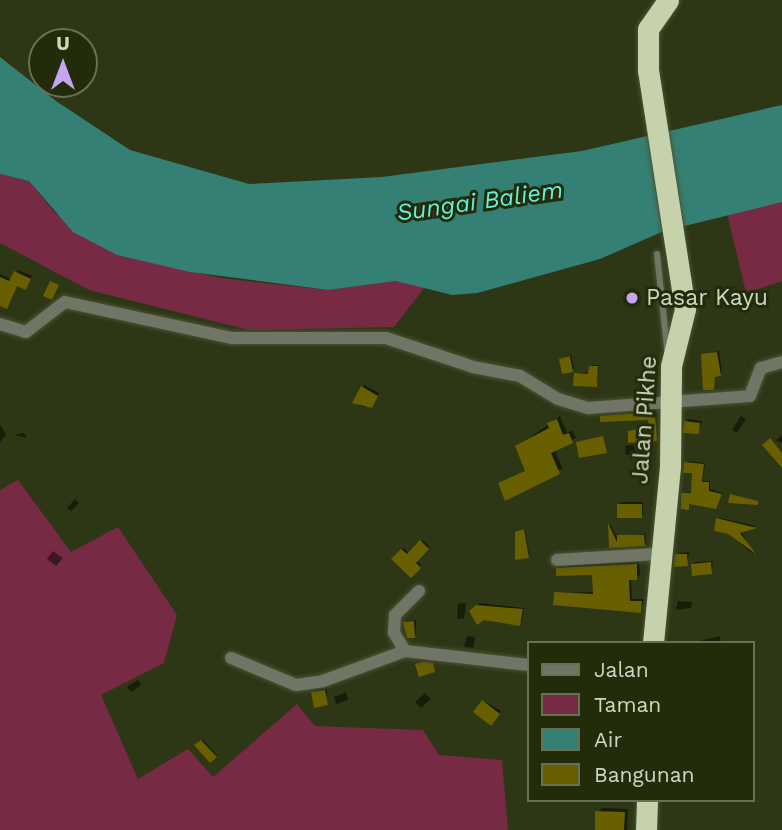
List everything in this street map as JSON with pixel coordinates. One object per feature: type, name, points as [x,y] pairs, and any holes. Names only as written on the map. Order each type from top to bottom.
[{"type":"highway","name":"Jalan Pikhe","points":[[653,641],[659,554],[670,467],[671,366],[685,310],[652,90],[648,29],[668,0]]},
{"type":"highway","points":[[646,830],[647,802]]},
{"type":"street","points":[[0,324],[26,332],[65,302],[232,338],[386,338],[474,367],[520,376],[558,398],[588,408],[750,396],[761,368],[782,362]]},
{"type":"street","points":[[557,560],[659,554]]},
{"type":"street","points":[[405,651],[394,633],[395,615],[419,591]]},
{"type":"street","points":[[231,658],[296,685],[323,681],[405,651],[526,665]]},
{"type":"lane","points":[[657,254],[671,366]]},
{"type":"green space","points":[[0,174],[29,181],[55,213],[117,255],[221,278],[328,290],[396,281],[425,287],[394,327],[249,330],[89,290],[0,243]]},
{"type":"green space","points":[[782,202],[782,281],[746,293],[727,213]]},
{"type":"green space","points":[[18,480],[71,552],[118,527],[177,615],[164,663],[101,695],[138,779],[188,749],[213,777],[297,704],[315,726],[423,730],[439,755],[502,760],[508,830],[0,830],[0,490]]},
{"type":"water","name":"Sungai Baliem","points":[[0,57],[28,79],[28,98],[52,98],[130,150],[249,184],[382,177],[582,151],[782,105],[782,202],[664,231],[600,259],[477,293],[452,295],[396,281],[328,290],[190,272],[117,255],[73,232],[29,181],[0,174]]},
{"type":"building","points":[[14,271],[31,279],[26,290],[17,286],[7,309],[0,306],[0,277],[9,281]]},
{"type":"building","points":[[50,281],[59,285],[52,300],[43,296]]},
{"type":"building","points":[[717,352],[721,376],[715,377],[714,390],[703,390],[701,354]]},
{"type":"building","points":[[570,356],[573,372],[562,374],[559,359]]},
{"type":"building","points":[[589,366],[598,366],[597,387],[573,386],[574,373],[588,374]]},
{"type":"building","points":[[361,386],[378,396],[372,408],[352,403]]},
{"type":"building","points":[[655,412],[657,441],[628,443],[628,431],[649,427],[648,420],[600,422],[600,416]]},
{"type":"building","points":[[557,419],[563,435],[569,433],[573,443],[551,453],[560,474],[505,501],[498,483],[525,471],[515,446],[549,428],[547,423]]},
{"type":"building","points":[[684,421],[700,423],[699,434],[683,433]]},
{"type":"building","points":[[603,436],[607,453],[579,458],[576,442]]},
{"type":"building","points":[[770,438],[782,453],[782,468],[762,445]]},
{"type":"building","points":[[684,462],[704,464],[702,482],[709,482],[709,491],[722,494],[716,509],[689,504],[689,510],[681,509],[681,493],[691,493],[692,473],[683,473]]},
{"type":"building","points":[[730,494],[758,501],[758,505],[728,503]]},
{"type":"building","points":[[617,504],[642,504],[642,518],[617,518]]},
{"type":"building","points":[[716,518],[757,528],[740,533],[756,554],[728,534],[714,531]]},
{"type":"building","points":[[608,523],[617,542],[617,535],[644,535],[645,546],[609,548]]},
{"type":"building","points":[[524,529],[529,558],[515,560],[515,532]]},
{"type":"building","points":[[420,540],[429,549],[416,563],[421,568],[411,578],[391,559],[401,549],[407,554]]},
{"type":"building","points":[[675,554],[687,554],[688,566],[674,567]]},
{"type":"building","points":[[711,562],[712,574],[692,576],[691,564]]},
{"type":"building","points":[[637,564],[637,580],[629,580],[630,601],[642,601],[641,613],[553,605],[554,592],[593,594],[592,575],[556,576],[556,568]]},
{"type":"building","points":[[476,605],[523,609],[520,626],[484,620],[477,625],[469,611]]},
{"type":"building","points":[[414,621],[415,638],[407,638],[403,622]]},
{"type":"building","points":[[433,663],[435,672],[419,677],[415,664]]},
{"type":"building","points":[[325,690],[328,705],[314,708],[311,692]]},
{"type":"building","points":[[482,700],[500,714],[491,726],[473,712]]},
{"type":"building","points":[[201,740],[217,757],[210,763],[194,745]]},
{"type":"building","points":[[595,811],[625,812],[624,830],[595,830]]},
{"type":"place","name":"Pasar Kayu","points":[[632,298]]}]
